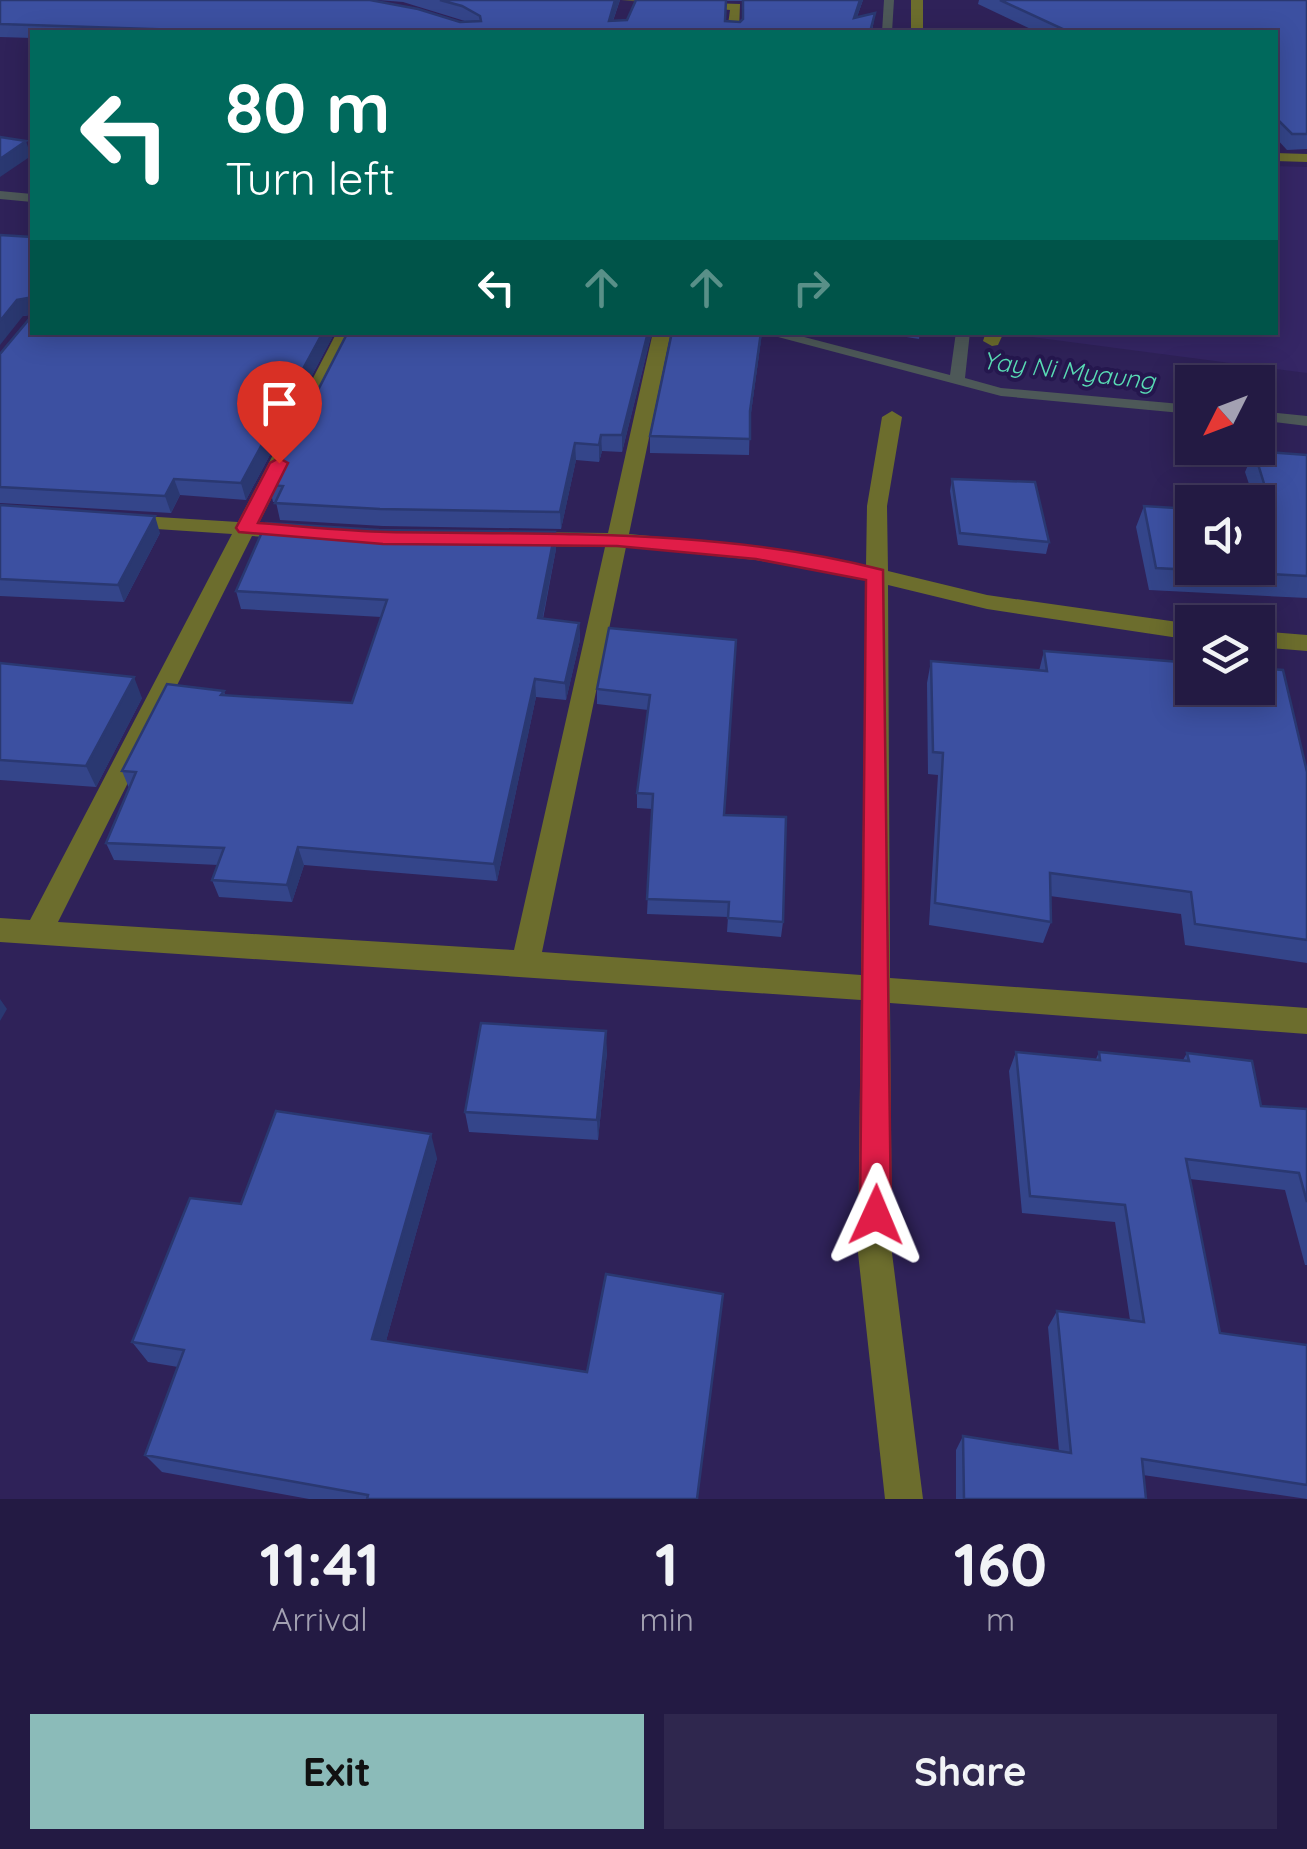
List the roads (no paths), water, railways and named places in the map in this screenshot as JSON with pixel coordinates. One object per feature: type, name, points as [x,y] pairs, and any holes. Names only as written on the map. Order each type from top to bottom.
[{"type":"street","points":[[624,16],[629,0],[736,7],[732,30]]},
{"type":"street","points":[[917,0],[917,30]]},
{"type":"street","points":[[1278,157],[1307,158]]},
{"type":"street","points":[[38,933],[344,335]]},
{"type":"street","points":[[525,963],[661,335]]},
{"type":"street","points":[[892,417],[878,506],[876,575],[879,990],[875,1253],[904,1499]]},
{"type":"street","points":[[94,518],[324,534]]},
{"type":"street","points":[[500,539],[617,540],[756,553],[876,575],[986,602],[1175,630]]},
{"type":"street","points":[[1275,640],[1307,643]]},
{"type":"street","points":[[0,930],[525,963],[1307,1022]]},
{"type":"waterway","points":[[887,30],[889,0]]},
{"type":"waterway","name":"Yay Ni Myaung","points":[[0,195],[30,198]]},
{"type":"waterway","name":"Yay Ni Myaung","points":[[778,335],[957,381]]},
{"type":"waterway","points":[[957,381],[963,335]]},
{"type":"waterway","name":"Yay Ni Myaung","points":[[957,381],[1001,392],[1175,408]]},
{"type":"waterway","name":"Yay Ni Myaung","points":[[1275,418],[1307,421]]}]
